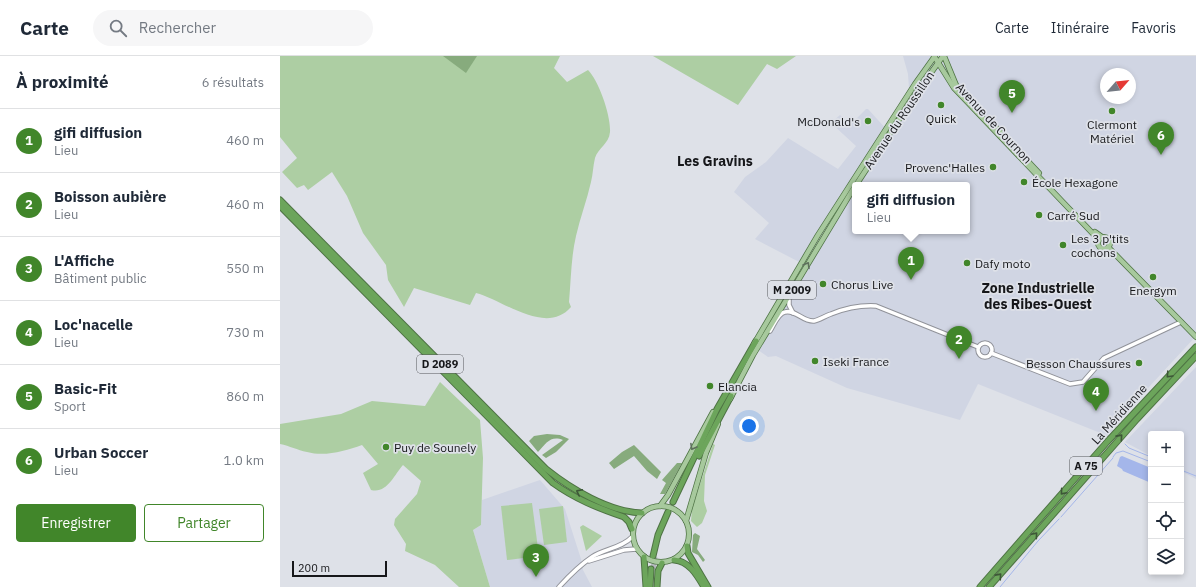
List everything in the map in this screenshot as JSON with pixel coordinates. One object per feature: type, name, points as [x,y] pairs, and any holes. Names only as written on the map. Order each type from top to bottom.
[{"type":"highway","name":"D 2089","points":[[280,200],[546,470],[574,490],[596,500],[633,513],[642,513]]},
{"type":"highway","name":"D 2089","points":[[280,206],[553,483],[568,494],[583,502],[624,517],[629,522],[632,529]]},
{"type":"highway","points":[[731,396],[674,503],[717,409],[759,341]]},
{"type":"highway","name":"La Méridienne","points":[[980,587],[1107,442],[1196,347]]},
{"type":"highway","name":"La Méridienne","points":[[989,587],[1132,424],[1196,356]]},
{"type":"highway","points":[[654,556],[669,513]]},
{"type":"highway","points":[[686,546],[688,553],[708,587]]},
{"type":"highway","points":[[644,557],[646,587]]},
{"type":"highway","points":[[674,560],[687,564],[704,587]]},
{"type":"highway","points":[[657,587],[658,571],[662,563]]},
{"type":"highway","points":[[651,587],[652,569]]},
{"type":"main road","name":"Avenue du Roussillon","points":[[853,182],[935,56]]},
{"type":"main road","name":"Avenue de Cournon","points":[[935,56],[954,88],[1100,238]]},
{"type":"main road","name":"Avenue du Roussillon","points":[[858,182],[932,70],[944,56]]},
{"type":"main road","name":"Avenue de Cournon","points":[[944,56],[960,90],[1035,168],[1051,188],[1100,238]]},
{"type":"main road","points":[[932,70],[939,70],[946,76]]},
{"type":"main road","name":"Avenue du Roussillon","points":[[686,521],[706,453],[731,396],[759,341],[822,230],[852,184]]},
{"type":"main road","name":"Avenue du Roussillon","points":[[660,506],[668,495],[692,448],[792,291],[852,191]]},
{"type":"main road","points":[[1100,238],[1109,239],[1110,243],[1108,248],[1100,248],[1098,244],[1100,238]]},
{"type":"main road","points":[[1108,248],[1196,337]]},
{"type":"main road","points":[[660,506],[672,508],[678,512],[686,521],[689,531],[686,546],[682,553],[674,560],[662,563],[653,562],[644,557],[636,549],[632,537],[632,529],[636,520],[642,513],[648,508],[660,506]]},
{"type":"street","points":[[792,291],[789,305],[793,313]]},
{"type":"street","points":[[759,341],[784,312],[793,313],[805,319],[814,320],[853,306],[876,306],[978,347]]},
{"type":"street","points":[[991,353],[1070,384],[1078,384],[1083,382],[1104,358],[1181,322]]},
{"type":"street","points":[[982,343],[988,344],[992,347],[991,353],[987,356],[983,356],[979,353],[978,347],[982,343]]},
{"type":"street","points":[[559,587],[593,557],[626,542],[632,537]]},
{"type":"street","points":[[588,561],[624,550],[636,549]]},
{"type":"shaded area","points":[[903,56],[1196,56],[1196,336],[1149,387],[1108,436],[978,384],[960,420],[847,388],[776,356],[768,357],[754,347],[803,264],[755,239],[769,223],[734,192],[745,177],[766,162],[788,138],[838,169],[856,146],[831,123],[840,115],[851,124],[866,109],[868,109],[888,131],[907,101],[909,89],[908,74]]},
{"type":"shaded area","points":[[1196,367],[1196,479],[1184,473],[1184,431],[1148,431],[1148,454],[1125,442]]},
{"type":"shaded area","points":[[540,480],[565,509],[583,570],[592,587],[490,587],[473,530],[481,525],[482,500]]},
{"type":"green space","points":[[280,56],[560,56],[554,68],[567,82],[588,70],[596,82],[604,99],[609,117],[610,132],[608,140],[598,151],[595,158],[592,179],[574,244],[569,302],[571,307],[561,315],[549,318],[537,317],[524,314],[476,293],[470,305],[414,288],[404,307],[388,280],[386,265],[363,233],[347,196],[332,172],[308,190],[304,185],[297,188],[282,172],[297,158],[280,137]]},
{"type":"green space","points":[[443,56],[477,56],[466,73]]},
{"type":"green space","points":[[653,56],[796,56],[777,69],[767,64],[738,105]]},
{"type":"green space","points":[[440,382],[480,420],[483,458],[481,525],[473,530],[490,587],[459,587],[435,565],[405,551],[406,544],[394,525],[395,519],[417,494],[421,481],[403,465],[390,483],[381,489],[371,490],[363,473],[378,464],[362,445],[342,451],[321,454],[303,451],[280,444],[280,424],[341,414],[372,401],[425,406]]},
{"type":"green space","points":[[547,434],[560,435],[569,439],[556,452],[546,458],[542,455],[563,440],[555,438],[552,439],[538,452],[529,441],[534,436]]},
{"type":"green space","points":[[713,444],[715,445],[705,475],[704,501],[707,511],[702,523],[697,527],[691,521],[692,509]]},
{"type":"green space","points":[[634,445],[661,472],[657,479],[647,471],[634,456],[614,469],[609,463],[622,452]]},
{"type":"green space","points":[[677,463],[682,463],[665,494],[660,494],[666,483],[662,480]]},
{"type":"green space","points":[[532,503],[539,556],[507,560],[501,506]]},
{"type":"green space","points":[[563,506],[567,542],[544,545],[539,509]]},
{"type":"green space","points":[[583,525],[602,536],[586,551],[580,527]]},
{"type":"green space","points":[[695,533],[700,536],[697,549],[705,560],[703,562],[698,555],[692,552],[693,535]]},
{"type":"water","points":[[1122,456],[1148,467],[1148,482],[1123,471],[1117,466],[1120,457]]},
{"type":"waterway","points":[[1125,444],[1129,448],[1148,456]]},
{"type":"waterway","points":[[1113,457],[1116,453],[1123,451],[1148,461]]},
{"type":"waterway","points":[[1061,517],[1113,458]]},
{"type":"waterway","points":[[1184,471],[1196,476]]},
{"type":"waterway","points":[[1000,587],[1038,541],[1059,519]]},
{"type":"tunnel","points":[[668,512],[673,502]]},
{"type":"tunnel","points":[[653,569],[655,556]]},
{"type":"place","name":"Quick","points":[[941,105]]},
{"type":"place","name":"Clermont Matériel","points":[[1112,111]]},
{"type":"place","name":"Basic-Fit","points":[[1012,113]]},
{"type":"place","name":"McDonald's","points":[[868,121]]},
{"type":"place","name":"Urban Soccer","points":[[1161,155]]},
{"type":"place","name":"Provenc'Halles","points":[[993,167]]},
{"type":"place","name":"École Hexagone","points":[[1024,182]]},
{"type":"place","name":"Carré Sud","points":[[1039,215]]},
{"type":"place","name":"Les 3 p'tits cochons","points":[[1063,245]]},
{"type":"place","name":"Dafy moto","points":[[967,263]]},
{"type":"place","name":"Energym","points":[[1153,277]]},
{"type":"place","name":"gifi diffusion","points":[[911,280]]},
{"type":"place","name":"Chorus Live","points":[[823,284]]},
{"type":"place","name":"Boisson aubière","points":[[959,359]]},
{"type":"place","name":"Iseki France","points":[[815,361]]},
{"type":"place","name":"Besson Chaussures","points":[[1139,363]]},
{"type":"place","name":"Elancia","points":[[710,386]]},
{"type":"place","name":"Loc'nacelle","points":[[1096,411]]},
{"type":"place","name":"Puy de Sounely","points":[[386,447]]},
{"type":"place","name":"L'Affiche","points":[[536,577]]},
{"type":"district","name":"Les Gravins","points":[[715,161]]},
{"type":"district","name":"Zone Industrielle des Ribes-Ouest","points":[[1038,296]]}]
